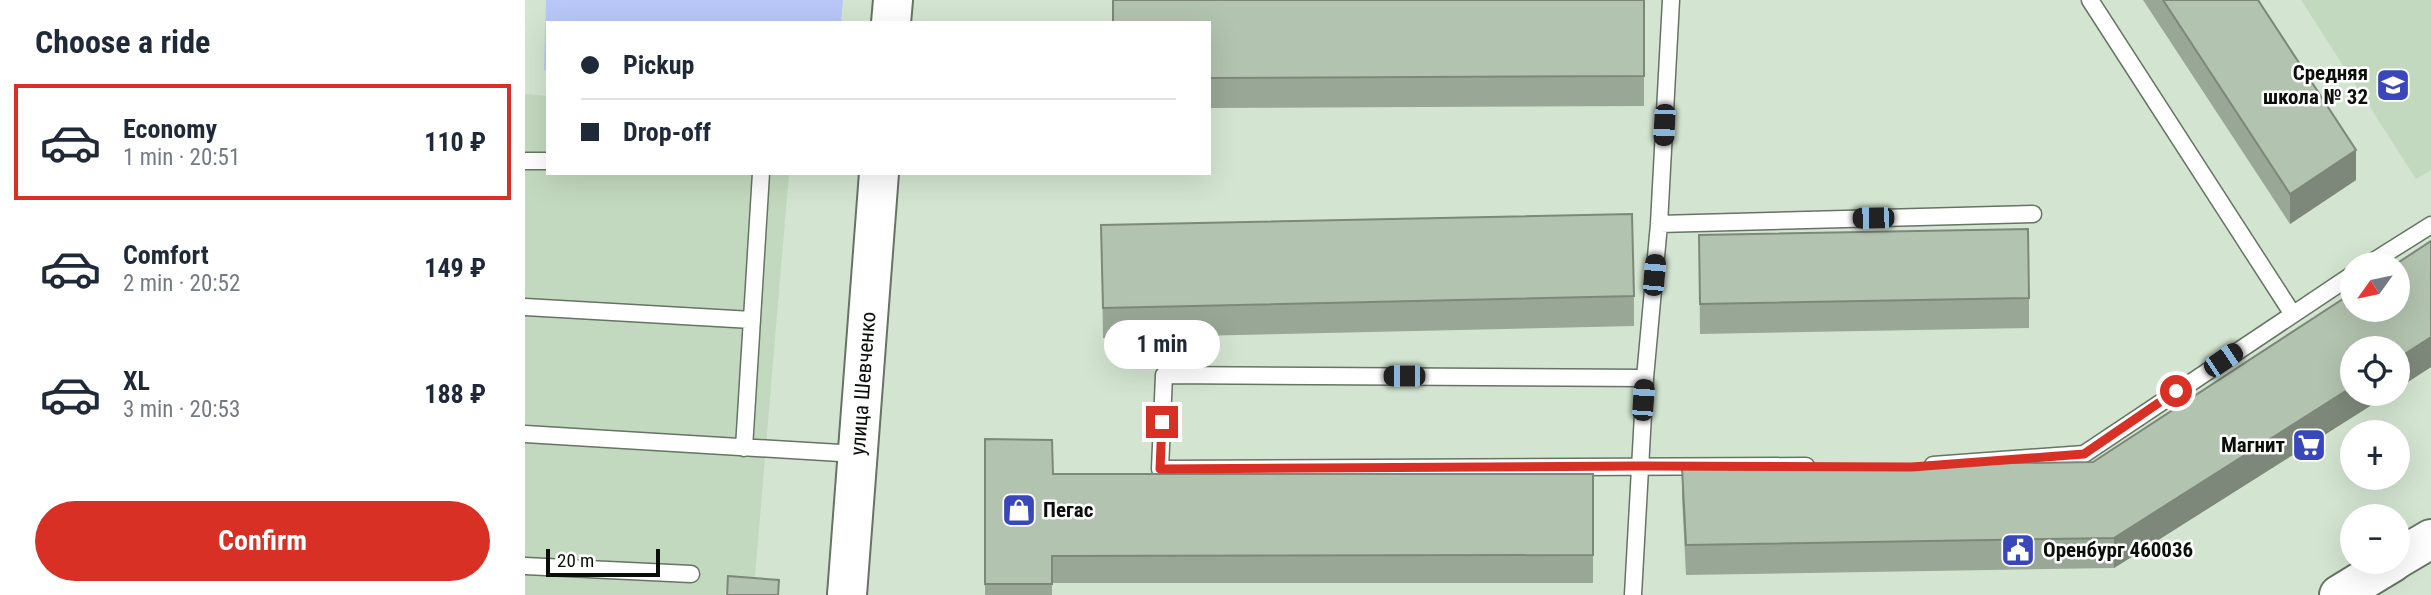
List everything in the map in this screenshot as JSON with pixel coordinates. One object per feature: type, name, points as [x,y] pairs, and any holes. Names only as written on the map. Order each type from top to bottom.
[{"type":"main road","points":[[891,21],[893,0]]},
{"type":"main road","name":"улица Шевченко","points":[[847,595],[879,175]]},
{"type":"main road","points":[[2410,551],[2431,538]]},
{"type":"main road","points":[[2339,595],[2373,574]]},
{"type":"lane","points":[[1633,595],[1645,378],[1659,224],[1671,0]]},
{"type":"lane","points":[[2090,0],[2292,313]]},
{"type":"lane","points":[[525,160],[546,162]]},
{"type":"lane","points":[[744,448],[761,175]]},
{"type":"lane","points":[[1659,224],[2032,214]]},
{"type":"lane","points":[[2388,252],[2431,225]]},
{"type":"lane","points":[[1912,467],[2084,454],[2340,283]]},
{"type":"lane","points":[[525,307],[752,320]]},
{"type":"lane","points":[[1645,378],[1164,375],[1160,469],[1817,467]]},
{"type":"lane","points":[[525,434],[857,454]]},
{"type":"lane","points":[[525,566],[691,574]]},
{"type":"shaded area","points":[[546,0],[843,0],[841,21],[546,21],[544,70]]},
{"type":"shaded area","name":"Средняя школа № 32","points":[[2301,0],[2431,0],[2431,170],[2416,179]]},
{"type":"shaded area","points":[[525,94],[546,96],[546,175],[789,175],[754,589],[726,587],[725,595],[525,595]]},
{"type":"building","points":[[1113,0],[1644,0],[1644,76],[1211,78],[1211,21],[1113,21]]},
{"type":"building","points":[[2163,0],[2258,0],[2356,150],[2290,194]]},
{"type":"building","points":[[1632,214],[1634,296],[1103,308],[1101,225]]},
{"type":"building","points":[[2028,229],[2029,298],[1700,304],[1699,235]]},
{"type":"building","points":[[2431,241],[2431,337],[2410,351],[2410,336],[2340,336],[2340,395],[2114,538],[1686,545],[1682,468],[2093,462],[2340,301],[2340,322],[2410,322],[2410,255]]},
{"type":"building","points":[[985,439],[1052,440],[1053,474],[1593,474],[1593,555],[1052,556],[1052,584],[985,584]]},
{"type":"building","points":[[728,576],[779,580],[778,595],[727,595]]},
{"type":"place","name":"Средняя школа № 32","points":[[2393,85]]},
{"type":"place","name":"Магнит","points":[[2309,445]]},
{"type":"place","name":"Пегас","points":[[1019,510]]},
{"type":"place","name":"Оренбург 460036","points":[[2018,550]]},
{"type":"route","points":[[1162,422],[1160,469],[1912,467],[2084,454],[2176,391]]}]
